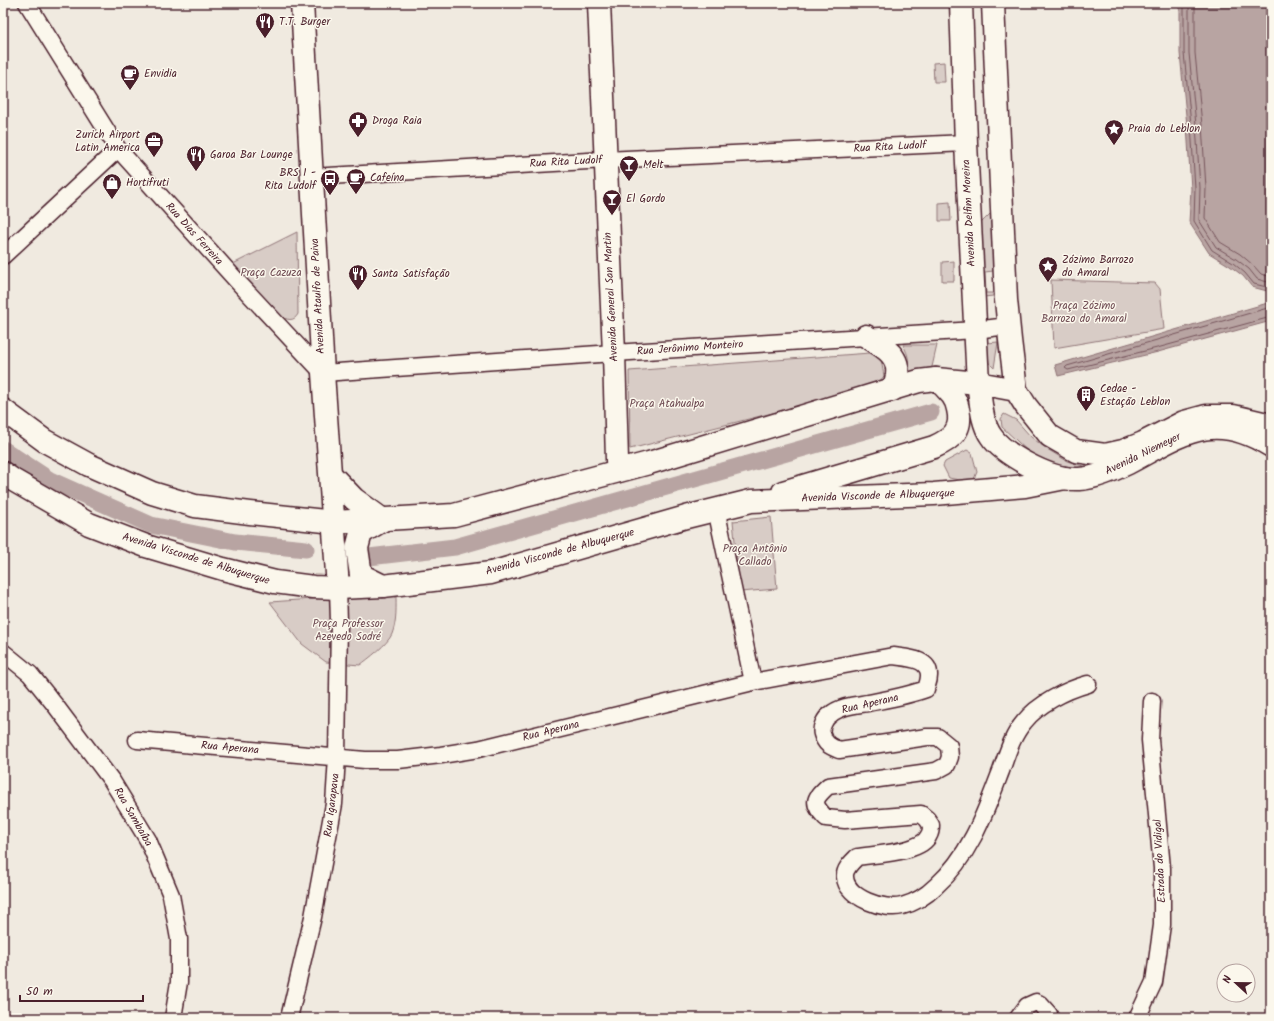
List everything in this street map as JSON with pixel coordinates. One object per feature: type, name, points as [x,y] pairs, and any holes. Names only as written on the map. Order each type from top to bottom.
[{"type":"main road","name":"Avenida Ataulfo de Paiva","points":[[302,3],[323,373],[338,588]]},
{"type":"main road","name":"Avenida General San Martin","points":[[599,3],[618,472]]},
{"type":"main road","name":"Avenida Delfim Moreira","points":[[961,3],[966,143],[978,383],[985,423]]},
{"type":"main road","points":[[3,410],[45,441],[89,465],[152,493],[195,506],[334,522],[454,515],[696,450],[919,381],[936,379],[978,383],[1016,390],[1008,326],[993,3]]},
{"type":"main road","points":[[866,336],[894,356],[897,361],[898,372],[896,382],[892,390]]},
{"type":"main road","points":[[751,501],[934,447],[946,441],[957,430],[960,419],[958,406],[953,396],[936,379]]},
{"type":"main road","name":"Avenida Niemeyer","points":[[1016,390],[1026,406],[1050,436],[1076,451],[1105,455],[1123,451],[1143,443],[1184,422],[1206,416],[1233,416],[1271,425]]},
{"type":"main road","name":"Avenida Niemeyer","points":[[985,423],[991,437],[1016,458],[1040,471],[1065,478],[1078,479],[1097,476],[1118,468],[1170,439],[1191,431],[1210,428],[1228,428],[1239,431],[1271,446]]},
{"type":"main road","name":"Avenida Visconde de Albuquerque","points":[[3,473],[89,524],[146,546],[223,569],[275,582],[313,587],[338,588],[382,586],[490,573],[716,509],[751,501],[934,494],[1024,486],[1065,478]]},
{"type":"main road","points":[[331,475],[354,499],[383,520]]},
{"type":"main road","points":[[382,586],[361,574],[358,548],[361,533],[383,520]]},
{"type":"street","name":"Rua Dias Ferreira","points":[[27,3],[118,149],[237,281],[323,373]]},
{"type":"street","name":"Rua Rita Ludolf","points":[[311,177],[605,160],[966,143]]},
{"type":"street","points":[[3,256],[118,149]]},
{"type":"street","name":"Rua Jerônimo Monteiro","points":[[323,373],[975,330],[1008,326]]},
{"type":"street","points":[[716,509],[753,682]]},
{"type":"street","name":"Rua Igarapava","points":[[289,1018],[313,917],[334,804],[337,757],[339,622],[338,588]]},
{"type":"street","name":"Rua Sambaíba","points":[[3,652],[30,674],[55,705],[112,781],[148,840],[171,894],[179,939],[179,982],[173,1018]]},
{"type":"street","name":"Rua Aperana","points":[[136,740],[365,760],[398,760],[441,756],[753,682],[893,656],[908,658],[921,662],[927,668],[929,676],[926,690],[914,694],[845,707],[830,714],[821,731],[825,742],[828,746],[839,750],[927,736],[938,737],[949,746],[950,757],[947,765],[936,772],[828,786],[818,795],[816,802],[818,809],[826,818],[845,820],[921,814],[927,819],[931,826],[930,834],[920,845],[906,850],[857,857],[848,868],[845,877],[849,888],[862,899],[883,906],[901,906],[922,898],[936,887],[953,869],[967,850],[979,825],[1014,736],[1024,722],[1040,706],[1088,684]]},
{"type":"street","name":"Estrada do Vidigal","points":[[1137,1018],[1154,982],[1162,925],[1162,868],[1150,740],[1152,701]]},
{"type":"street","points":[[1018,1018],[1027,1006],[1036,1002],[1040,1004],[1049,1014],[1048,1018]]},
{"type":"green space","points":[[944,62],[945,82],[934,82],[933,63]]},
{"type":"green space","points":[[950,202],[951,221],[939,221],[939,203]]},
{"type":"green space","points":[[991,213],[993,271],[985,272],[986,293],[993,293],[993,296],[984,297],[980,224]]},
{"type":"green space","name":"Praça Cazuza","points":[[297,232],[298,314],[290,320],[280,316],[227,267]]},
{"type":"green space","points":[[954,261],[954,281],[942,281],[942,262]]},
{"type":"green space","name":"Praça Zózimo Barrozo do Amaral","points":[[1051,280],[1155,283],[1160,289],[1164,329],[1054,348]]},
{"type":"green space","points":[[998,342],[994,368],[989,363],[987,343]]},
{"type":"green space","points":[[903,345],[937,345],[932,367],[907,374],[907,352]]},
{"type":"green space","name":"Praça Atahualpa","points":[[870,353],[881,359],[884,376],[875,387],[630,449],[629,371]]},
{"type":"green space","points":[[1004,414],[1016,420],[1031,437],[1047,449],[1067,461],[1083,466],[1083,468],[1066,470],[1033,456],[1002,427],[1001,419]]},
{"type":"green space","points":[[967,450],[972,453],[977,472],[974,479],[959,480],[949,478],[943,466],[945,462]]},
{"type":"green space","name":"Praça Antônio Callado","points":[[771,517],[777,589],[740,592],[733,521]]},
{"type":"green space","name":"Praça Professor Azevedo Sodré","points":[[396,593],[394,629],[390,638],[382,647],[360,665],[326,662],[302,644],[270,602]]},
{"type":"water","points":[[1180,3],[1271,3],[1271,292],[1252,287],[1243,276],[1209,253],[1189,222],[1191,189],[1180,53]]},
{"type":"water","points":[[1271,302],[1271,321],[1158,352],[1058,376],[1055,365]]},
{"type":"waterway","points":[[369,557],[455,547],[931,412]]},
{"type":"waterway","points":[[3,449],[50,480],[151,525],[235,542],[306,549]]},
{"type":"place","name":"T.T. Burger","points":[[265,39]]},
{"type":"place","name":"Envidia","points":[[130,91]]},
{"type":"place","name":"Droga Raia","points":[[358,138]]},
{"type":"place","name":"Praia do Leblon","points":[[1114,146]]},
{"type":"place","name":"Zurich Airport Latin America","points":[[154,158]]},
{"type":"place","name":"Garoa Bar Lounge","points":[[196,172]]},
{"type":"place","name":"Melt","points":[[629,182]]},
{"type":"place","name":"Cafeína","points":[[356,195]]},
{"type":"place","name":"BRS 1 - Rita Ludolf","points":[[330,196]]},
{"type":"place","name":"Hortifruti","points":[[112,200]]},
{"type":"place","name":"El Gordo","points":[[612,216]]},
{"type":"place","name":"Zózimo Barrozo do Amaral","points":[[1048,283]]},
{"type":"place","name":"Santa Satisfação","points":[[358,291]]},
{"type":"place","name":"Cedae - Estação Leblon","points":[[1086,412]]}]
